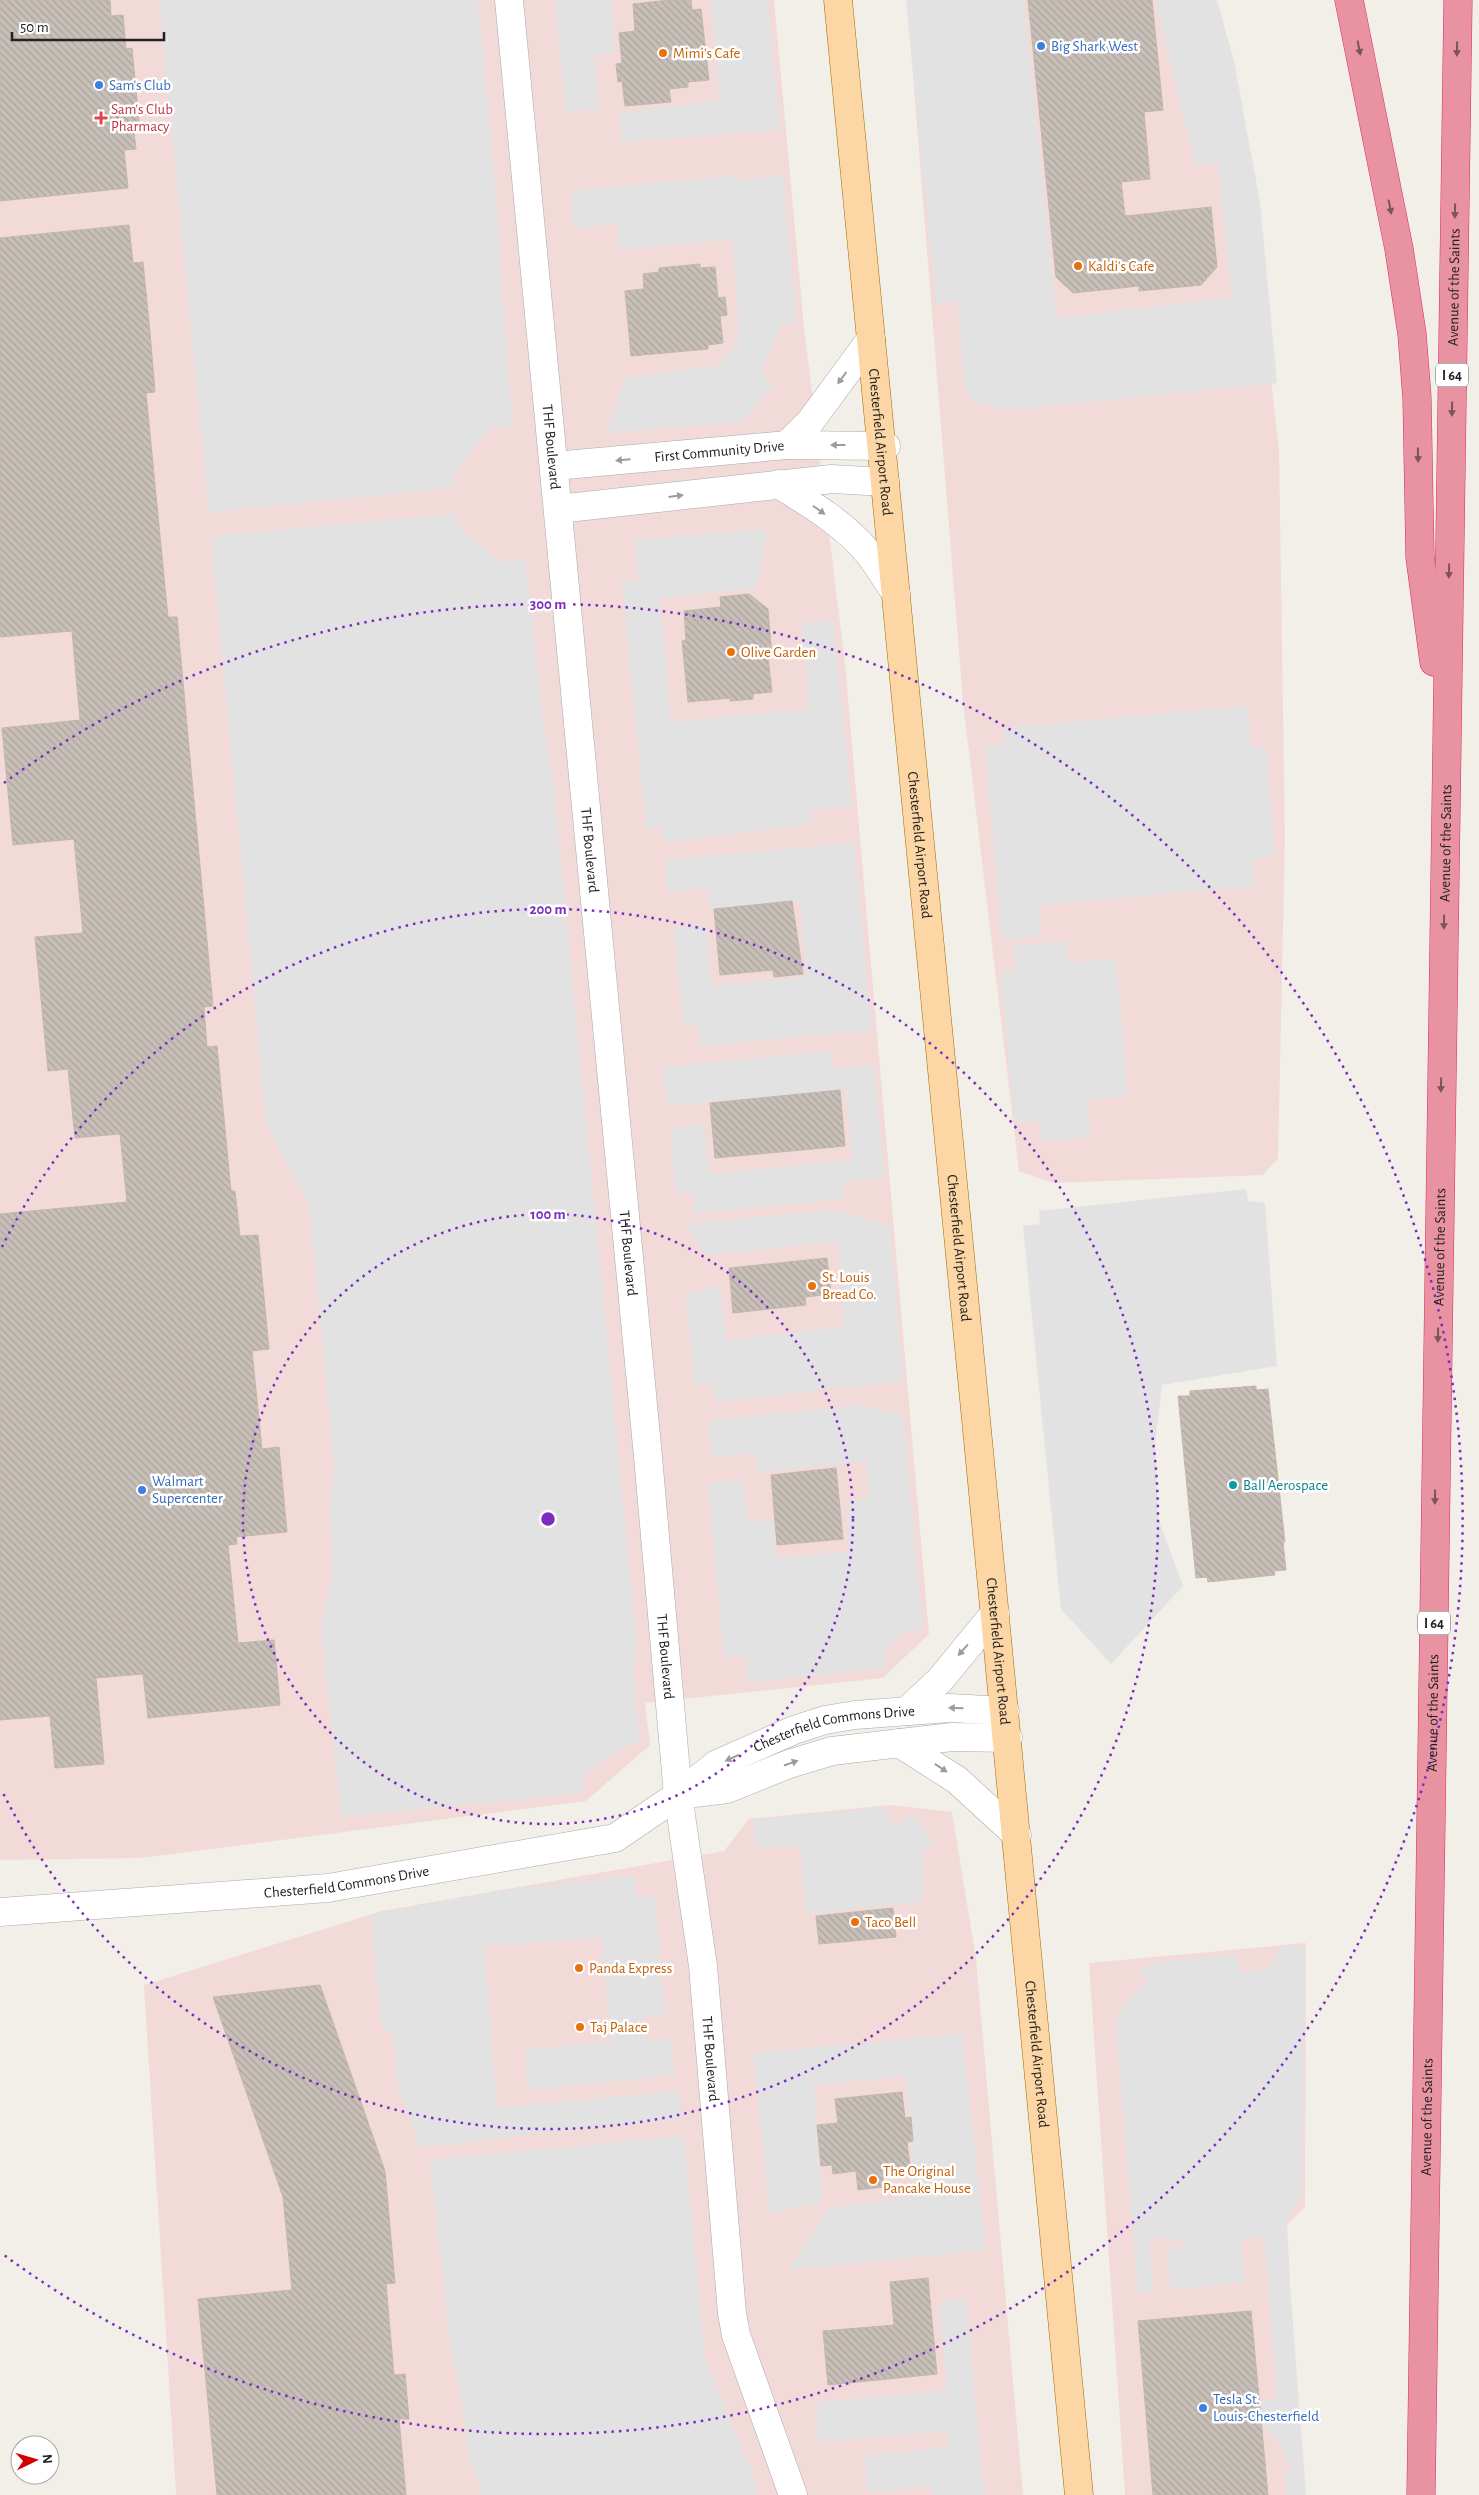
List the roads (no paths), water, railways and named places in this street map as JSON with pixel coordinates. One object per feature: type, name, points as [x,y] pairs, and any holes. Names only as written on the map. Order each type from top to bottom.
[{"type":"highway","points":[[1349,0],[1398,249],[1412,334],[1417,398],[1420,557],[1446,751]]},
{"type":"highway","name":"Avenue of the Saints","points":[[1421,2495],[1458,0]]},
{"type":"main road","name":"Chesterfield Airport Road","points":[[838,0],[871,339],[884,445],[885,482],[1008,1738],[1079,2495]]},
{"type":"street","name":"THF Boulevard","points":[[509,0],[646,1438],[678,1795],[703,1966],[732,2313],[736,2335],[793,2495]]},
{"type":"street","points":[[787,446],[810,422],[871,339]]},
{"type":"street","name":"First Community Drive","points":[[554,466],[787,446],[884,445]]},
{"type":"street","points":[[558,509],[832,479],[885,482]]},
{"type":"street","points":[[778,484],[817,508],[850,534],[870,555],[896,593]]},
{"type":"street","points":[[908,1711],[940,1680],[995,1613]]},
{"type":"street","name":"Chesterfield Commons Drive","points":[[0,1912],[328,1888],[615,1838],[678,1795],[717,1764],[794,1730],[825,1720],[908,1711],[950,1708],[1005,1711]]},
{"type":"street","name":"Chesterfield Commons Drive","points":[[678,1795],[727,1789],[789,1764],[832,1751],[952,1738],[1008,1738]]},
{"type":"street","points":[[899,1743],[957,1780],[1017,1835]]},
{"type":"place","name":"Big Shark West","points":[[1041,46]]},
{"type":"place","name":"Mimi's Cafe","points":[[663,53]]},
{"type":"place","name":"Sam's Club","points":[[99,85]]},
{"type":"place","name":"Sam's Club Pharmacy","points":[[101,118]]},
{"type":"place","name":"Kaldi's Cafe","points":[[1078,266]]},
{"type":"place","name":"Olive Garden","points":[[731,652]]},
{"type":"place","name":"St. Louis Bread Co.","points":[[812,1286]]},
{"type":"place","name":"Ball Aerospace","points":[[1233,1485]]},
{"type":"place","name":"Walmart Supercenter","points":[[142,1490]]},
{"type":"place","name":"Taco Bell","points":[[855,1922]]},
{"type":"place","name":"Panda Express","points":[[579,1968]]},
{"type":"place","name":"Taj Palace","points":[[580,2027]]},
{"type":"place","name":"The Original Pancake House","points":[[873,2180]]},
{"type":"place","name":"Tesla St. Louis-Chesterfield","points":[[1203,2408]]}]
